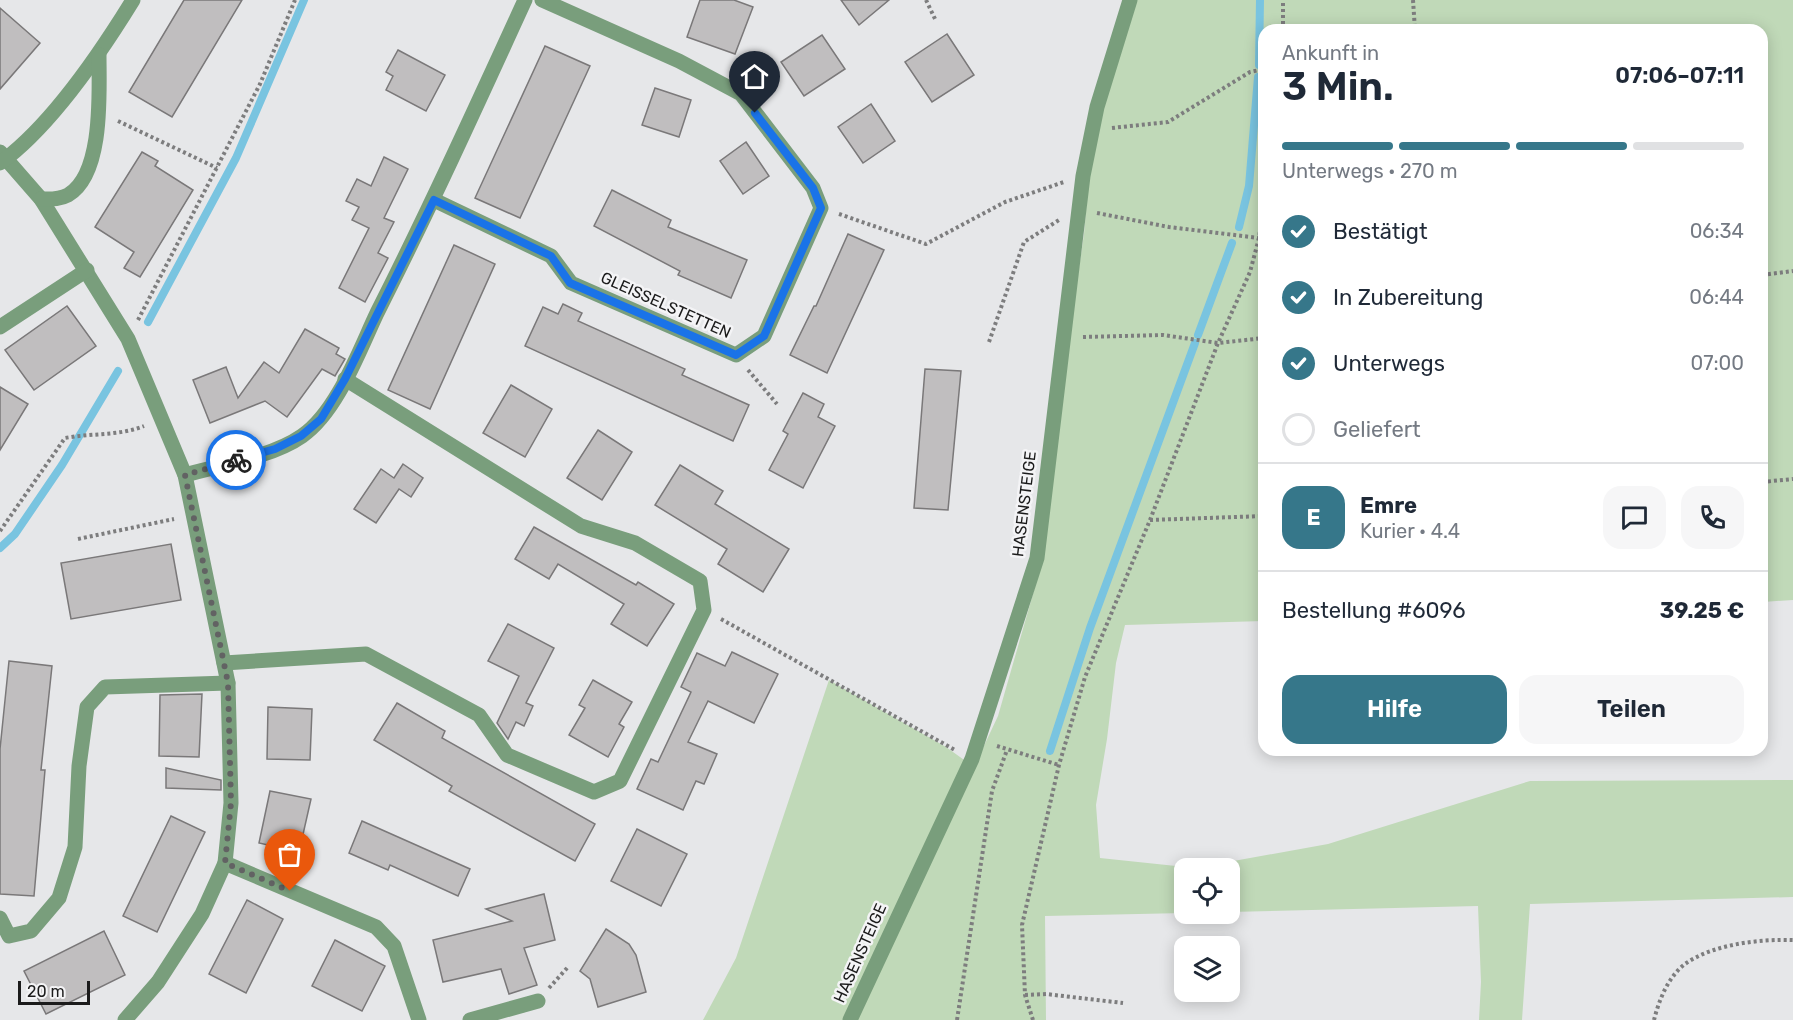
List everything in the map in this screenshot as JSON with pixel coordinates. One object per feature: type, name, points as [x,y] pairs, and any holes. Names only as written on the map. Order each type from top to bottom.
[{"type":"street","points":[[125,1020],[158,982],[202,914],[225,863],[231,803],[228,683],[196,515],[185,475],[128,339],[41,199],[2,158],[45,119],[99,55],[133,0]]},
{"type":"street","points":[[185,475],[275,449],[301,436],[321,419],[345,379],[434,200],[525,0]]},
{"type":"street","points":[[542,0],[679,61],[741,94],[813,188],[821,208]]},
{"type":"street","name":"HASENSTEIGE","points":[[850,1020],[972,759],[1037,558],[1083,176],[1092,126],[1130,0]]},
{"type":"street","points":[[41,199],[57,199],[69,194],[86,174],[100,112],[99,55]]},
{"type":"street","name":"GLEISSELSTETTEN","points":[[434,200],[551,256],[570,283],[736,355],[764,336],[821,208]]},
{"type":"street","points":[[0,327],[87,270]]},
{"type":"street","points":[[224,663],[366,654],[479,715],[507,755],[594,792],[620,781],[704,610],[700,581],[635,543],[581,526],[345,379]]},
{"type":"street","points":[[0,918],[9,936],[31,931],[59,898],[75,847],[79,766],[87,707],[105,687],[228,683]]},
{"type":"street","points":[[225,863],[376,927],[394,946],[419,1020]]},
{"type":"street","points":[[470,1020],[538,1000]]},
{"type":"path","points":[[128,339],[260,84],[295,0]]},
{"type":"path","points":[[926,0],[936,21]]},
{"type":"path","points":[[1283,0],[1283,24]]},
{"type":"path","points":[[1413,0],[1415,24]]},
{"type":"path","points":[[1092,126],[1110,128],[1168,122],[1250,72],[1258,70]]},
{"type":"path","points":[[100,112],[217,168]]},
{"type":"path","points":[[821,208],[926,244],[1005,202],[1083,176]]},
{"type":"path","points":[[989,342],[1024,242],[1078,210],[1169,227],[1258,238]]},
{"type":"path","points":[[1032,1020],[1025,995],[1022,925],[1059,765],[1084,677],[1150,520],[1218,343],[1250,272],[1258,242]]},
{"type":"path","points":[[1768,274],[1793,271]]},
{"type":"path","points":[[1063,336],[1163,335],[1218,343],[1258,339]]},
{"type":"path","points":[[736,355],[777,405]]},
{"type":"path","points":[[0,531],[65,438],[93,433],[128,432],[162,419]]},
{"type":"path","points":[[1768,481],[1793,479]]},
{"type":"path","points":[[78,539],[196,515]]},
{"type":"path","points":[[1150,520],[1258,516]]},
{"type":"path","points":[[704,610],[972,759]]},
{"type":"path","points":[[979,737],[1007,750],[1059,765]]},
{"type":"path","points":[[957,1020],[992,790],[1007,750]]},
{"type":"path","points":[[1654,1020],[1660,995],[1685,965],[1725,947],[1764,940],[1793,940]]},
{"type":"path","points":[[538,1000],[568,967]]},
{"type":"path","points":[[1025,995],[1046,994],[1123,1003]]},
{"type":"green space","points":[[1135,0],[1793,0],[1793,600],[1768,602],[1768,24],[1258,24],[1258,621],[1125,625],[1116,663],[1096,805],[1100,858],[1174,866],[1174,913],[1045,916],[1046,1020],[703,1020],[736,958],[829,680],[946,747],[974,767],[998,716],[1043,559],[1069,336],[1084,234],[1089,176],[1101,106]]},
{"type":"green space","points":[[1793,780],[1793,897],[1530,904],[1522,1020],[1479,1020],[1481,982],[1478,906],[1240,912],[1240,860],[1328,844],[1530,781]]},
{"type":"building","points":[[184,0],[242,0],[172,117],[129,92]]},
{"type":"building","points":[[700,0],[734,0],[753,7],[735,54],[687,37]]},
{"type":"building","points":[[841,0],[889,0],[859,25]]},
{"type":"building","points":[[0,8],[40,43],[0,89]]},
{"type":"building","points":[[947,34],[974,75],[932,102],[905,62]]},
{"type":"building","points":[[822,35],[845,69],[804,96],[781,62]]},
{"type":"building","points":[[545,46],[590,66],[520,218],[475,198]]},
{"type":"building","points":[[398,50],[445,75],[426,111],[386,90],[393,76],[386,72]]},
{"type":"building","points":[[655,88],[691,100],[679,137],[642,125]]},
{"type":"building","points":[[871,104],[895,141],[863,163],[838,127]]},
{"type":"building","points":[[746,142],[769,176],[743,194],[720,161]]},
{"type":"building","points":[[142,152],[158,161],[155,166],[193,190],[140,277],[124,268],[134,252],[95,227]]},
{"type":"building","points":[[384,157],[408,169],[384,218],[394,222],[378,253],[388,258],[365,302],[339,288],[369,228],[352,220],[359,207],[346,201],[357,179],[371,186]]},
{"type":"building","points":[[612,190],[671,220],[668,227],[747,260],[731,298],[678,275],[680,271],[594,226]]},
{"type":"building","points":[[848,234],[884,250],[827,373],[790,355],[816,306]]},
{"type":"building","points":[[454,245],[495,264],[430,409],[388,390]]},
{"type":"building","points":[[563,304],[582,313],[578,321],[685,369],[682,375],[749,405],[733,441],[525,346],[543,307],[558,314]]},
{"type":"building","points":[[67,306],[96,346],[34,390],[5,350]]},
{"type":"building","points":[[305,329],[339,348],[336,354],[345,359],[335,376],[322,369],[287,417],[265,401],[210,423],[193,380],[226,367],[238,398],[264,362],[279,373]]},
{"type":"building","points":[[925,369],[961,371],[948,510],[914,508]]},
{"type":"building","points":[[511,385],[552,409],[525,457],[483,433]]},
{"type":"building","points":[[0,387],[28,404],[0,450]]},
{"type":"building","points":[[803,393],[824,404],[818,417],[835,426],[803,488],[769,470],[788,434],[783,431]]},
{"type":"building","points":[[598,430],[632,452],[602,500],[567,478]]},
{"type":"building","points":[[403,464],[423,478],[411,497],[399,489],[376,523],[354,509],[381,469],[394,478]]},
{"type":"building","points":[[680,465],[723,491],[715,504],[789,549],[763,592],[718,564],[727,549],[655,505]]},
{"type":"building","points":[[534,527],[636,585],[638,582],[674,604],[647,646],[611,624],[624,604],[558,564],[549,579],[515,559]]},
{"type":"building","points":[[171,544],[181,600],[71,619],[61,563]]},
{"type":"building","points":[[508,624],[554,648],[526,703],[533,706],[524,726],[516,722],[508,739],[497,723],[519,676],[488,661]]},
{"type":"building","points":[[732,652],[778,674],[754,723],[708,701],[688,742],[717,754],[704,784],[696,781],[683,810],[637,789],[651,759],[658,762],[691,692],[681,687],[697,653],[725,666]]},
{"type":"building","points":[[9,661],[52,666],[41,770],[45,770],[34,896],[0,894],[0,749]]},
{"type":"building","points":[[593,680],[632,702],[619,724],[624,727],[608,757],[569,735],[585,708],[579,705]]},
{"type":"building","points":[[202,694],[199,757],[159,756],[160,695]]},
{"type":"building","points":[[397,703],[445,731],[442,738],[595,824],[575,861],[449,791],[452,786],[374,740]]},
{"type":"building","points":[[268,707],[312,709],[310,760],[267,759]]},
{"type":"building","points":[[166,768],[221,780],[221,790],[166,788]]},
{"type":"building","points":[[270,791],[311,799],[299,852],[259,843]]},
{"type":"building","points":[[171,816],[205,832],[157,932],[123,916]]},
{"type":"building","points":[[362,821],[470,869],[458,896],[390,865],[388,870],[349,853]]},
{"type":"building","points":[[637,829],[687,854],[661,906],[611,881]]},
{"type":"building","points":[[544,894],[555,940],[524,948],[537,985],[509,994],[501,969],[443,982],[433,940],[512,921],[486,909]]},
{"type":"building","points":[[247,900],[283,919],[246,993],[209,974]]},
{"type":"building","points":[[606,929],[629,944],[636,955],[646,992],[598,1007],[590,979],[580,971]]},
{"type":"building","points":[[104,931],[125,975],[46,1014],[24,971]]},
{"type":"building","points":[[335,940],[385,966],[362,1011],[312,986]]},
{"type":"waterway","points":[[148,322],[236,158],[304,0]]},
{"type":"waterway","points":[[1260,0],[1260,24]]},
{"type":"waterway","points":[[1239,227],[1249,186],[1258,77]]},
{"type":"waterway","points":[[1198,335],[1232,243]]},
{"type":"waterway","points":[[1050,751],[1090,628],[1195,343]]},
{"type":"waterway","points":[[0,548],[15,534],[62,465],[118,371]]},
{"type":"way so far","points":[[236,460],[185,475],[196,515],[228,683],[231,803],[225,863],[290,891]]},
{"type":"route","points":[[236,460],[275,449],[301,436],[321,419],[345,379],[434,200],[551,256],[570,283],[736,355],[764,336],[821,208],[813,188],[755,113]]}]
